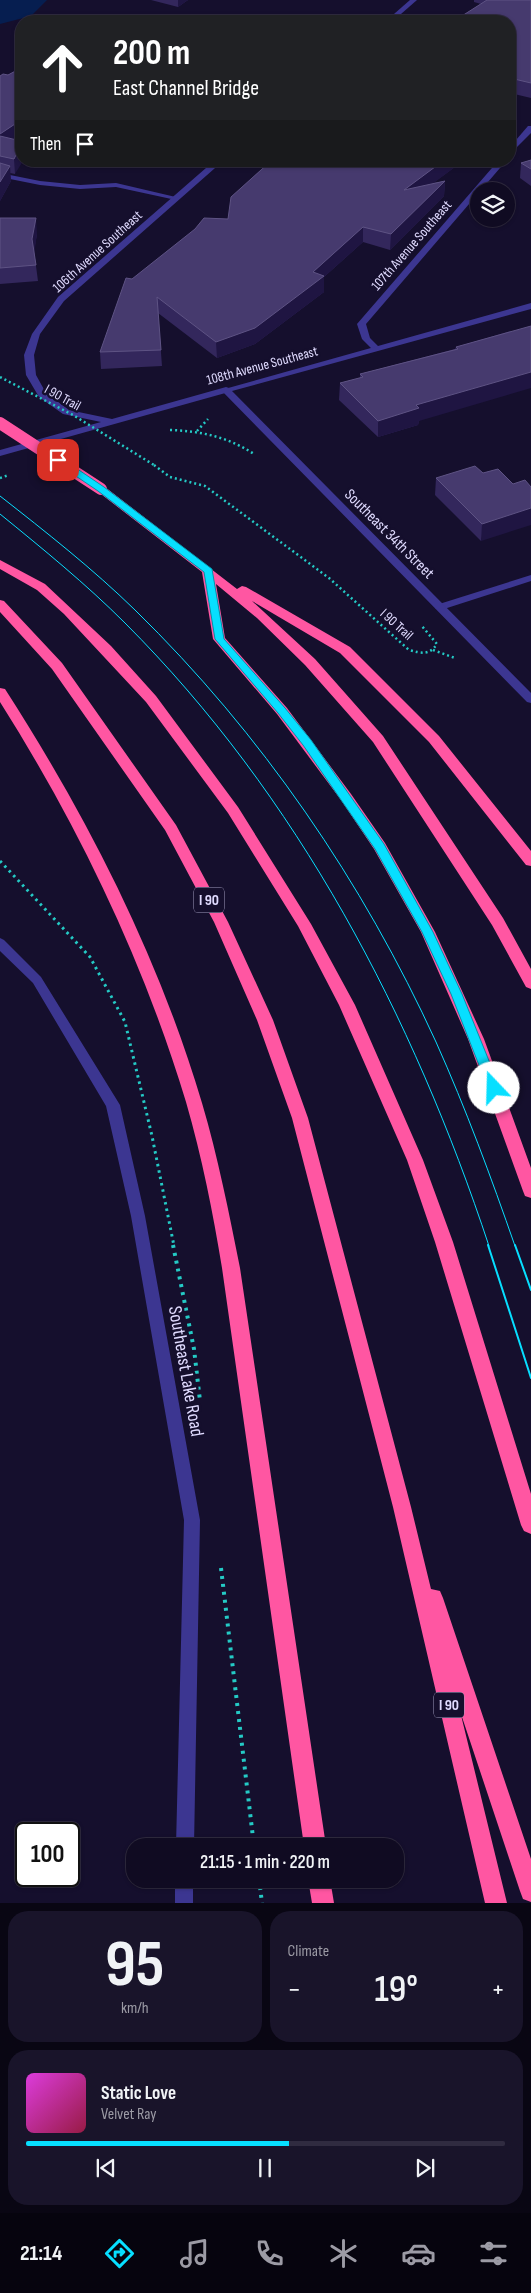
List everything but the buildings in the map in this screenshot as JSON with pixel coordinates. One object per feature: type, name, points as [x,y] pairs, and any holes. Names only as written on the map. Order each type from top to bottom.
[{"type":"highway","points":[[0,423],[101,489],[208,571],[261,615],[310,662],[378,739],[498,922],[531,982]]},
{"type":"highway","points":[[0,564],[41,587],[68,611],[106,649],[151,699],[233,810],[304,924],[347,1005],[382,1081],[415,1160],[444,1242],[531,1525]]},
{"type":"highway","points":[[208,571],[345,650],[434,739],[531,861]]},
{"type":"highway","points":[[208,571],[220,639],[282,711],[346,797],[380,847],[428,932],[476,1039],[531,1191]]},
{"type":"highway","name":"I 90","points":[[0,604],[57,666],[170,828],[221,922],[264,1020],[300,1118],[402,1507],[496,1903]]},
{"type":"highway","points":[[0,692],[56,782],[96,855],[136,945],[165,1018],[194,1104],[216,1193],[237,1307],[314,1838]]},
{"type":"highway","points":[[402,1507],[531,1891]]},
{"type":"highway","points":[[320,1888],[323,1903]]},
{"type":"street","points":[[396,15],[414,0]]},
{"type":"street","points":[[516,145],[531,128]]},
{"type":"street","name":"106th Avenue Southeast","points":[[110,421],[66,412],[42,395],[31,375],[29,355],[36,334],[61,299],[212,167]]},
{"type":"street","name":"107th Avenue Southeast","points":[[376,348],[366,339],[361,324],[497,167]]},
{"type":"street","points":[[0,175],[80,187],[116,185],[176,198]]},
{"type":"street","name":"108th Avenue Southeast","points":[[0,453],[531,306]]},
{"type":"street","name":"Southeast 34th Street","points":[[226,390],[531,699]]},
{"type":"street","points":[[440,607],[531,578]]},
{"type":"street","name":"Southeast Lake Road","points":[[0,943],[37,980],[113,1105],[138,1216],[192,1520],[185,1838]]},
{"type":"street","points":[[184,1888],[184,1903]]},
{"type":"path","name":"I 90 Trail","points":[[0,376],[81,420],[170,476],[205,486],[329,578],[409,650],[418,654],[429,653],[436,648],[436,641],[420,624]]},
{"type":"path","points":[[196,432],[209,418]]},
{"type":"path","points":[[167,430],[196,432],[228,439],[246,448],[260,459]]},
{"type":"path","points":[[114,438],[121,436]]},
{"type":"path","points":[[260,1888],[262,1903]]},
{"type":"water","points":[[0,0],[47,0],[32,15],[15,15],[15,20],[0,24]]},
{"type":"tram line","points":[[0,496],[103,580],[181,657],[225,707],[305,812],[342,867],[376,924],[436,1042],[458,1092],[515,1246]]},
{"type":"tram line","points":[[0,514],[95,594],[125,623],[187,690],[244,761],[296,836],[343,913],[386,993],[424,1076],[459,1160],[489,1246]]},
{"type":"tram line","points":[[488,1245],[531,1378]]},
{"type":"tram line","points":[[515,1245],[531,1290]]},
{"type":"route","points":[[58,460],[162,534],[208,571],[220,639],[307,743],[380,847],[428,932],[476,1039],[494,1088]]}]
